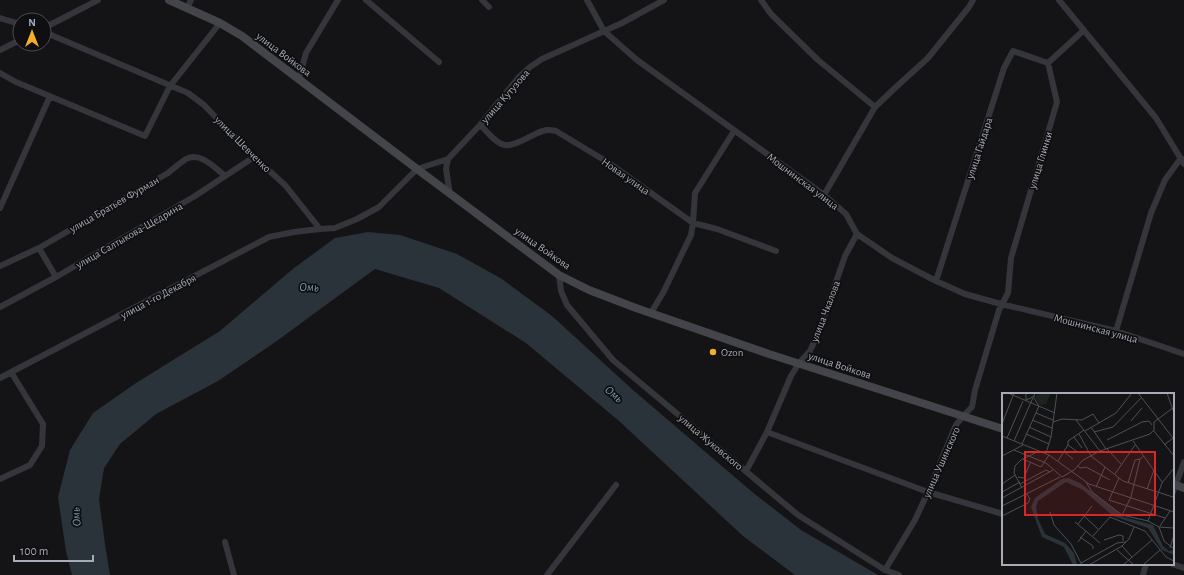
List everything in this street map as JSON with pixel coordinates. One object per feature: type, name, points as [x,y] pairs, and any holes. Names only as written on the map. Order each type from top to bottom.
[{"type":"main road","name":"улица Войкова","points":[[169,0],[189,4],[242,36],[450,194],[559,274],[589,290],[651,313],[799,363],[1002,429]]},
{"type":"street","points":[[52,24],[98,0]]},
{"type":"street","points":[[299,79],[306,53],[338,0]]},
{"type":"street","points":[[366,0],[439,62]]},
{"type":"street","points":[[482,0],[489,7]]},
{"type":"street","name":"Мошнинская улица","points":[[587,0],[604,31],[637,60],[824,195],[846,214],[857,234],[892,258],[965,294],[1116,331],[1184,354]]},
{"type":"street","name":"улица Кутузова","points":[[417,169],[448,159],[480,125],[519,77],[530,67],[542,59],[622,23],[664,0]]},
{"type":"street","points":[[761,0],[771,14],[818,60],[875,107]]},
{"type":"street","points":[[824,195],[875,107],[928,58],[969,7],[972,0]]},
{"type":"street","points":[[1059,0],[1156,118],[1184,164]]},
{"type":"street","points":[[0,18],[12,22]]},
{"type":"street","points":[[0,73],[16,82],[145,136],[170,86],[220,23]]},
{"type":"street","points":[[1048,63],[1084,30]]},
{"type":"street","name":"улица Шевченко","points":[[52,35],[188,93],[204,105],[254,157],[285,184],[320,229]]},
{"type":"street","points":[[0,50],[12,44]]},
{"type":"street","name":"улица Гайдара","points":[[936,281],[1004,68],[1013,51],[1048,63]]},
{"type":"street","name":"улица Глинки","points":[[1001,304],[1008,292],[1011,258],[1057,102],[1048,63]]},
{"type":"street","points":[[0,208],[50,96]]},
{"type":"street","name":"Новая улица","points":[[480,125],[495,140],[504,145],[512,144],[542,131],[556,131],[609,163],[693,223],[718,228],[776,251]]},
{"type":"street","points":[[651,313],[664,291],[690,235],[693,223],[695,193],[734,131]]},
{"type":"street","name":"улица Салтыкова-Щедрина","points":[[0,307],[56,277],[195,196],[254,157]]},
{"type":"street","name":"улица Братьев Фурман","points":[[0,266],[39,248],[168,172],[187,158],[201,158],[225,176]]},
{"type":"street","points":[[1116,331],[1151,213],[1165,180],[1181,158]]},
{"type":"street","points":[[448,159],[446,169],[450,194]]},
{"type":"street","points":[[320,229],[335,228],[357,219],[379,207],[417,169]]},
{"type":"street","name":"улица 1-го Декабря","points":[[0,378],[269,237],[320,229]]},
{"type":"street","name":"улица Чкалова","points":[[746,471],[767,432],[791,376],[799,363],[810,351],[819,331],[845,256],[857,234]]},
{"type":"street","points":[[39,248],[56,277]]},
{"type":"street","name":"улица Жуковского","points":[[559,274],[562,291],[567,305],[613,360],[798,515],[885,570],[899,575]]},
{"type":"street","name":"улица Ушинского","points":[[885,570],[915,520],[956,425],[972,407],[975,390],[1001,304]]},
{"type":"street","points":[[0,479],[30,465],[42,446],[43,424],[10,372]]},
{"type":"street","points":[[767,432],[928,492],[1002,514]]},
{"type":"street","points":[[1176,487],[1184,462]]},
{"type":"street","points":[[548,575],[616,485]]},
{"type":"street","points":[[225,542],[234,575]]},
{"type":"street","points":[[1143,575],[1146,565]]},
{"type":"street","points":[[1174,565],[1184,568]]},
{"type":"water","name":"Омь","points":[[368,232],[400,235],[457,254],[502,279],[552,316],[633,390],[751,491],[801,530],[878,575],[795,575],[743,536],[619,421],[526,343],[439,288],[375,269],[274,343],[218,381],[156,414],[120,444],[104,468],[99,499],[110,575],[72,575],[66,551],[58,497],[70,450],[93,413],[136,383],[220,331],[294,268],[335,238]]},
{"type":"place","name":"Ozon","points":[[713,352]]}]
